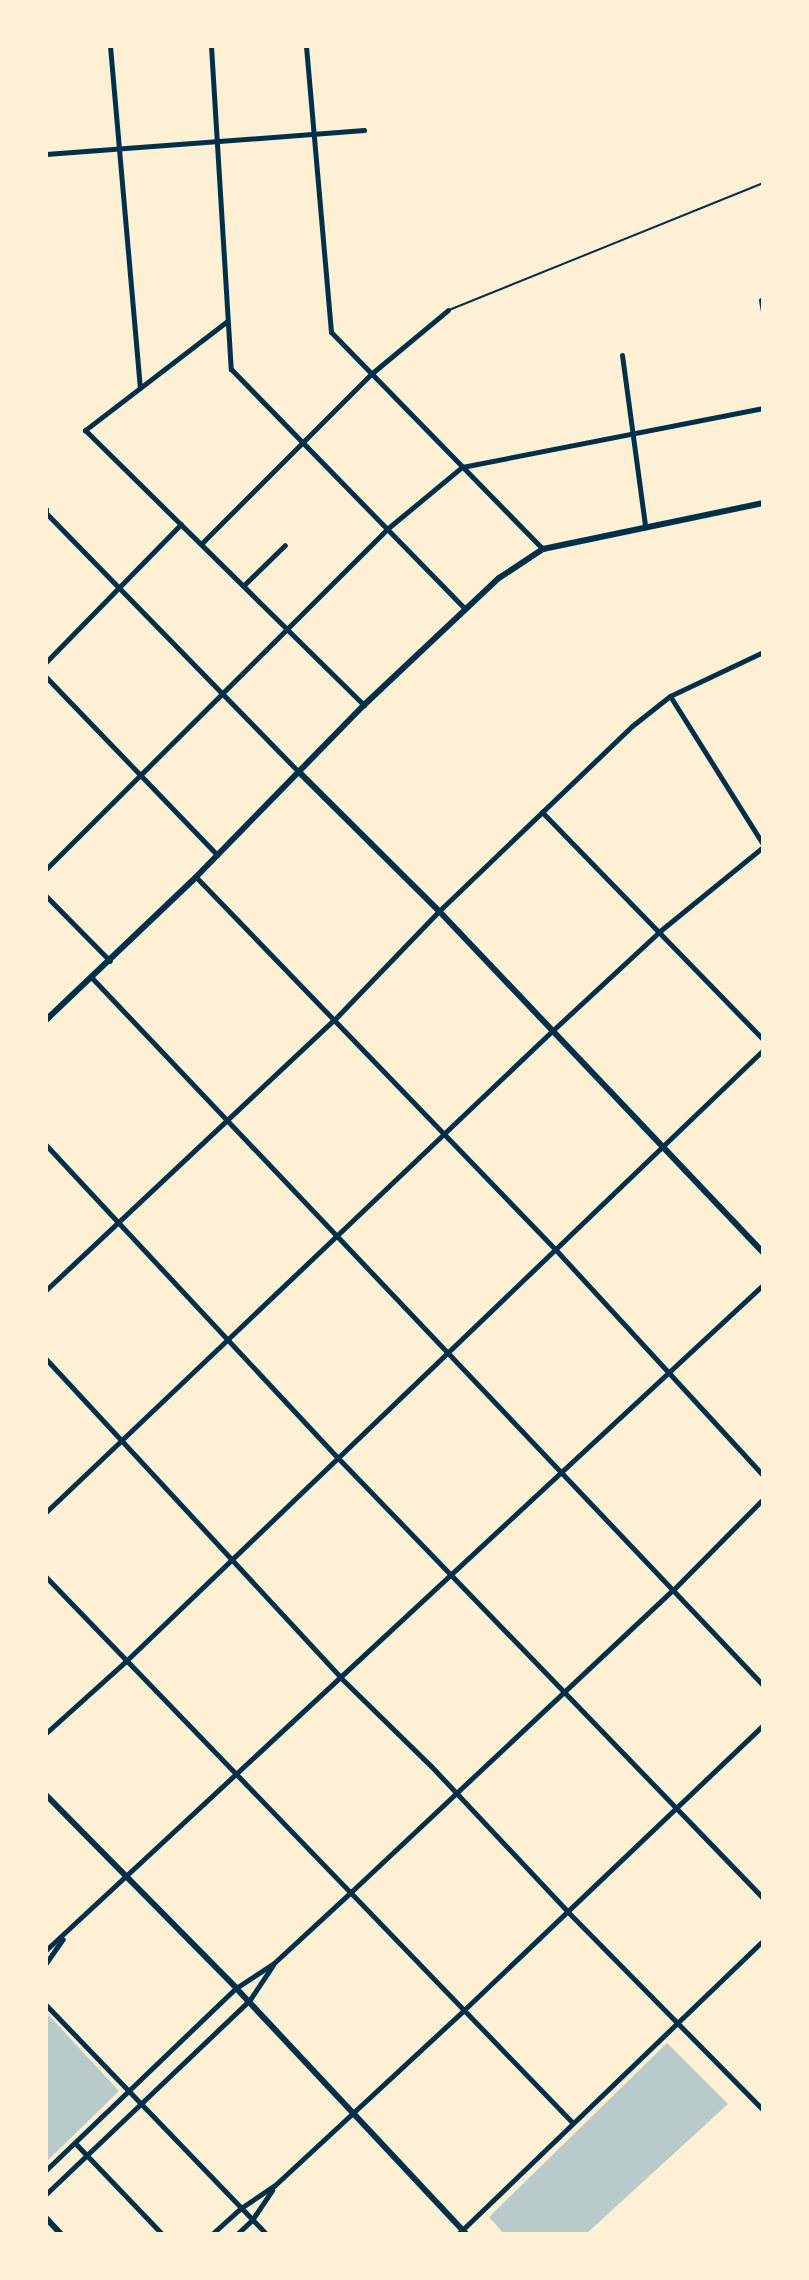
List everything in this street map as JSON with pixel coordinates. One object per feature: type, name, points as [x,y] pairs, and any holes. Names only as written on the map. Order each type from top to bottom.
[{"type":"street","points":[[110,46],[140,388]]},
{"type":"street","points":[[211,46],[231,369],[464,608]]},
{"type":"street","points":[[306,46],[331,332],[543,549]]},
{"type":"street","points":[[46,154],[364,130]]},
{"type":"street","points":[[761,300],[763,311]]},
{"type":"street","points":[[202,543],[371,374],[448,310]]},
{"type":"street","points":[[227,321],[85,430],[364,705]]},
{"type":"street","points":[[622,355],[645,526]]},
{"type":"street","points":[[46,869],[387,529],[462,467],[763,408]]},
{"type":"street","points":[[46,1020],[196,877],[364,705],[499,578],[543,549],[763,503]]},
{"type":"street","points":[[46,512],[439,911],[763,1253]]},
{"type":"street","points":[[46,662],[181,524]]},
{"type":"street","points":[[244,585],[285,545]]},
{"type":"street","points":[[46,1290],[226,1124],[334,1020],[439,911],[632,726],[670,696],[762,655]]},
{"type":"street","points":[[46,677],[217,855]]},
{"type":"street","points":[[46,1512],[337,1239],[551,1032],[660,931],[763,846],[670,696]]},
{"type":"street","points":[[542,812],[763,1039]]},
{"type":"street","points":[[196,877],[555,1249],[763,1475]]},
{"type":"street","points":[[46,896],[110,961]]},
{"type":"street","points":[[92,978],[226,1124],[763,1685]]},
{"type":"street","points":[[46,1733],[127,1660],[763,1050]]},
{"type":"street","points":[[46,1145],[338,1458],[763,1898]]},
{"type":"street","points":[[46,1950],[128,1876],[236,1770],[453,1574],[763,1285]]},
{"type":"street","points":[[46,1359],[340,1677],[763,2110]]},
{"type":"street","points":[[46,2170],[236,1988],[274,1963],[352,1891],[674,1589],[763,1499]]},
{"type":"street","points":[[46,1577],[236,1770],[572,2122]]},
{"type":"street","points":[[212,2234],[241,2208],[274,2186],[763,1725]]},
{"type":"street","points":[[46,1795],[249,2001],[462,2233],[572,2122],[763,1941]]},
{"type":"street","points":[[46,1963],[65,1934]]},
{"type":"street","points":[[46,2194],[249,2001],[274,1963]]},
{"type":"street","points":[[46,2005],[266,2234]]},
{"type":"street","points":[[75,2143],[162,2234]]},
{"type":"street","points":[[237,2234],[252,2220],[274,2186]]},
{"type":"street","points":[[46,2218],[61,2234]]},
{"type":"lane","points":[[448,310],[763,183]]},
{"type":"shaded area","points":[[46,2012],[119,2091],[46,2162]]},
{"type":"shaded area","points":[[667,2043],[728,2104],[586,2234],[504,2234],[489,2217]]}]
